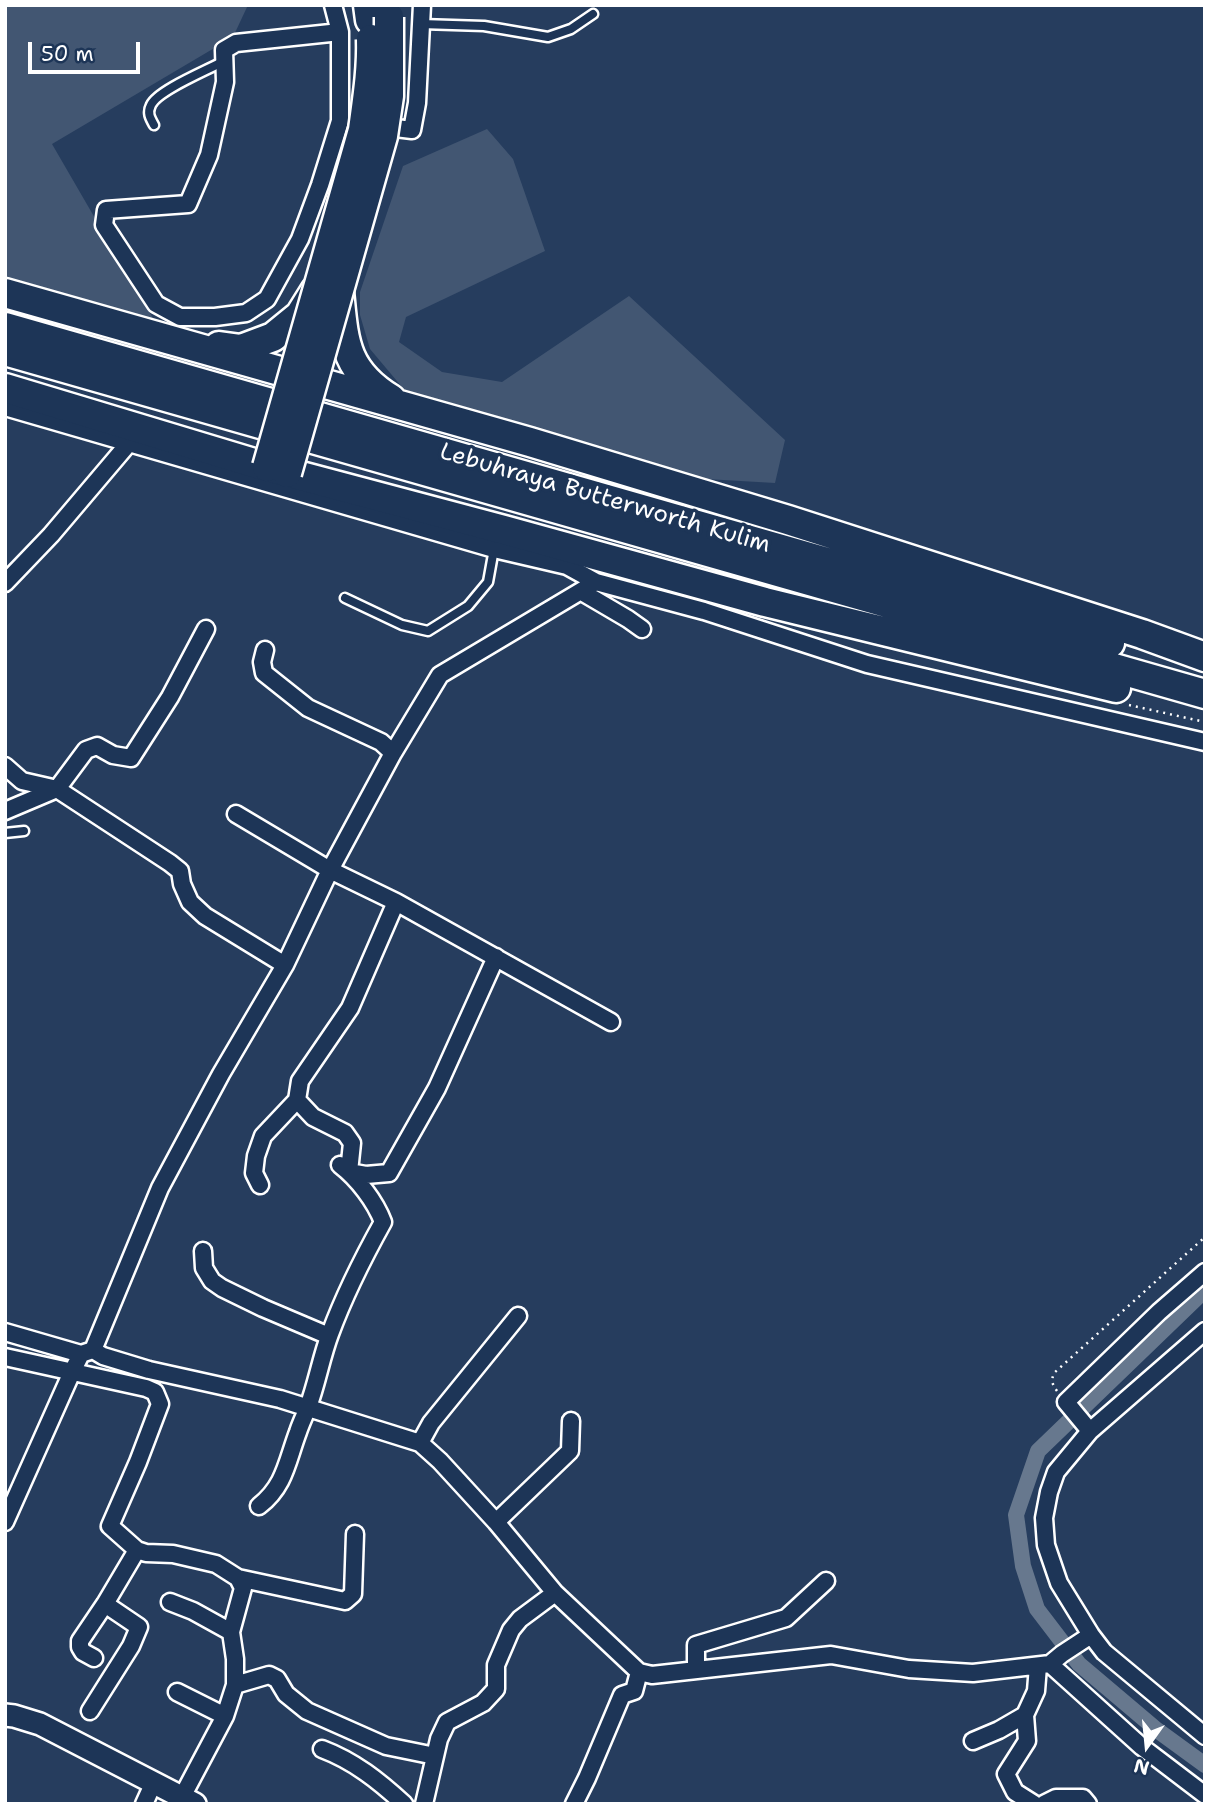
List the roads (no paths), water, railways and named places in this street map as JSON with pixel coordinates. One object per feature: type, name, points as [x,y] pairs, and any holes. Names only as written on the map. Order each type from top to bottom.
[{"type":"highway","points":[[277,470],[329,288],[383,136],[389,96],[378,12]]},
{"type":"highway","points":[[167,340],[241,349],[273,337],[329,288]]},
{"type":"highway","points":[[329,288],[352,361],[374,388],[403,406]]},
{"type":"highway","points":[[5,293],[303,377],[789,520],[1205,657]]},
{"type":"highway","name":"Lebuhraya Butterworth Kulim","points":[[5,327],[1205,670]]},
{"type":"highway","name":"Lebuhraya Butterworth Kulim","points":[[5,351],[1205,694]]},
{"type":"highway","points":[[5,388],[277,470],[765,602],[1126,690],[1205,706]]},
{"type":"main road","points":[[5,1715],[40,1724],[189,1800]]},
{"type":"street","points":[[333,5],[340,32],[340,121],[300,239],[267,299],[246,313],[215,317],[180,317],[156,304],[104,225],[106,210],[188,204],[209,155],[225,82],[224,50],[236,43],[340,32]]},
{"type":"street","points":[[340,121],[412,130],[417,103],[422,5]]},
{"type":"street","points":[[5,407],[495,549],[566,566],[596,582],[704,611],[867,664],[1205,742]]},
{"type":"street","points":[[5,583],[51,535],[129,443]]},
{"type":"street","points":[[5,1522],[72,1372],[87,1352],[160,1188],[228,1062],[285,965],[330,870],[393,753],[440,675],[596,582]]},
{"type":"street","points":[[582,592],[642,629]]},
{"type":"street","points":[[5,811],[57,789],[86,750],[97,746],[113,755],[131,758],[170,697],[206,629]]},
{"type":"street","points":[[265,650],[262,662],[264,673],[307,708],[381,742],[393,753]]},
{"type":"street","points":[[5,766],[22,781],[57,789],[180,871],[190,902],[205,916],[285,965]]},
{"type":"street","points":[[236,814],[330,870],[396,902],[611,1022]]},
{"type":"street","points":[[260,1185],[254,1173],[263,1136],[297,1100],[300,1081],[350,1008],[396,902]]},
{"type":"street","points":[[344,1168],[366,1175],[389,1173],[437,1088],[496,957]]},
{"type":"street","points":[[297,1100],[313,1117],[345,1133],[352,1143],[344,1168]]},
{"type":"street","points":[[258,1506],[278,1487],[308,1408],[329,1336],[369,1246],[383,1223],[377,1208],[344,1168]]},
{"type":"street","points":[[203,1251],[204,1268],[212,1281],[222,1288],[329,1336]]},
{"type":"street","points":[[1087,1427],[1068,1404],[1159,1312],[1205,1272]]},
{"type":"street","points":[[419,1443],[431,1423],[518,1316]]},
{"type":"street","points":[[1205,1331],[1087,1427],[1056,1472],[1044,1518],[1046,1545],[1059,1583],[1086,1638],[1205,1736]]},
{"type":"street","points":[[5,1332],[149,1370],[280,1399],[419,1443],[440,1461],[496,1522],[555,1593],[639,1672],[652,1675],[831,1655],[909,1669],[974,1673],[1050,1661],[1086,1638]]},
{"type":"street","points":[[5,1357],[155,1392],[160,1404],[110,1526],[137,1550],[146,1553],[173,1553],[216,1564],[238,1578],[345,1601],[353,1594],[355,1534]]},
{"type":"street","points":[[496,1522],[570,1451],[571,1420]]},
{"type":"street","points":[[94,1658],[83,1652],[80,1641],[137,1550]]},
{"type":"street","points":[[189,1800],[225,1716],[235,1685],[231,1632],[243,1588],[238,1578]]},
{"type":"street","points":[[696,1670],[696,1645],[786,1618],[826,1581]]},
{"type":"street","points":[[424,1804],[439,1739],[447,1722],[483,1703],[496,1689],[496,1665],[511,1630],[520,1619],[555,1593]]},
{"type":"street","points":[[170,1602],[231,1632]]},
{"type":"street","points":[[90,1711],[131,1646],[139,1627],[105,1604]]},
{"type":"street","points":[[1034,1804],[1015,1792],[1006,1774],[1027,1741],[1025,1715],[1050,1661]]},
{"type":"street","points":[[1050,1661],[1142,1747],[1205,1795]]},
{"type":"street","points":[[235,1685],[269,1675],[284,1664]]},
{"type":"street","points":[[574,1804],[622,1695],[634,1691],[639,1672]]},
{"type":"street","points":[[269,1675],[277,1679],[286,1694],[307,1711],[386,1746],[435,1756]]},
{"type":"street","points":[[177,1692],[225,1716]]},
{"type":"street","points":[[974,1741],[1025,1715]]},
{"type":"street","points":[[323,1749],[361,1768],[404,1804]]},
{"type":"street","points":[[144,1804],[155,1782]]},
{"type":"street","points":[[1044,1804],[1056,1798],[1083,1798],[1088,1804]]},
{"type":"lane","points":[[421,24],[484,26],[548,37],[571,29],[593,14]]},
{"type":"lane","points":[[155,125],[149,116],[150,106],[161,94],[224,61]]},
{"type":"lane","points":[[345,598],[402,625],[428,631],[468,606],[488,582],[495,549]]},
{"type":"lane","points":[[5,833],[24,831]]},
{"type":"waterway","points":[[1205,1290],[1038,1451],[1016,1515],[1023,1566],[1037,1609],[1079,1664],[1157,1730],[1205,1765]]}]
